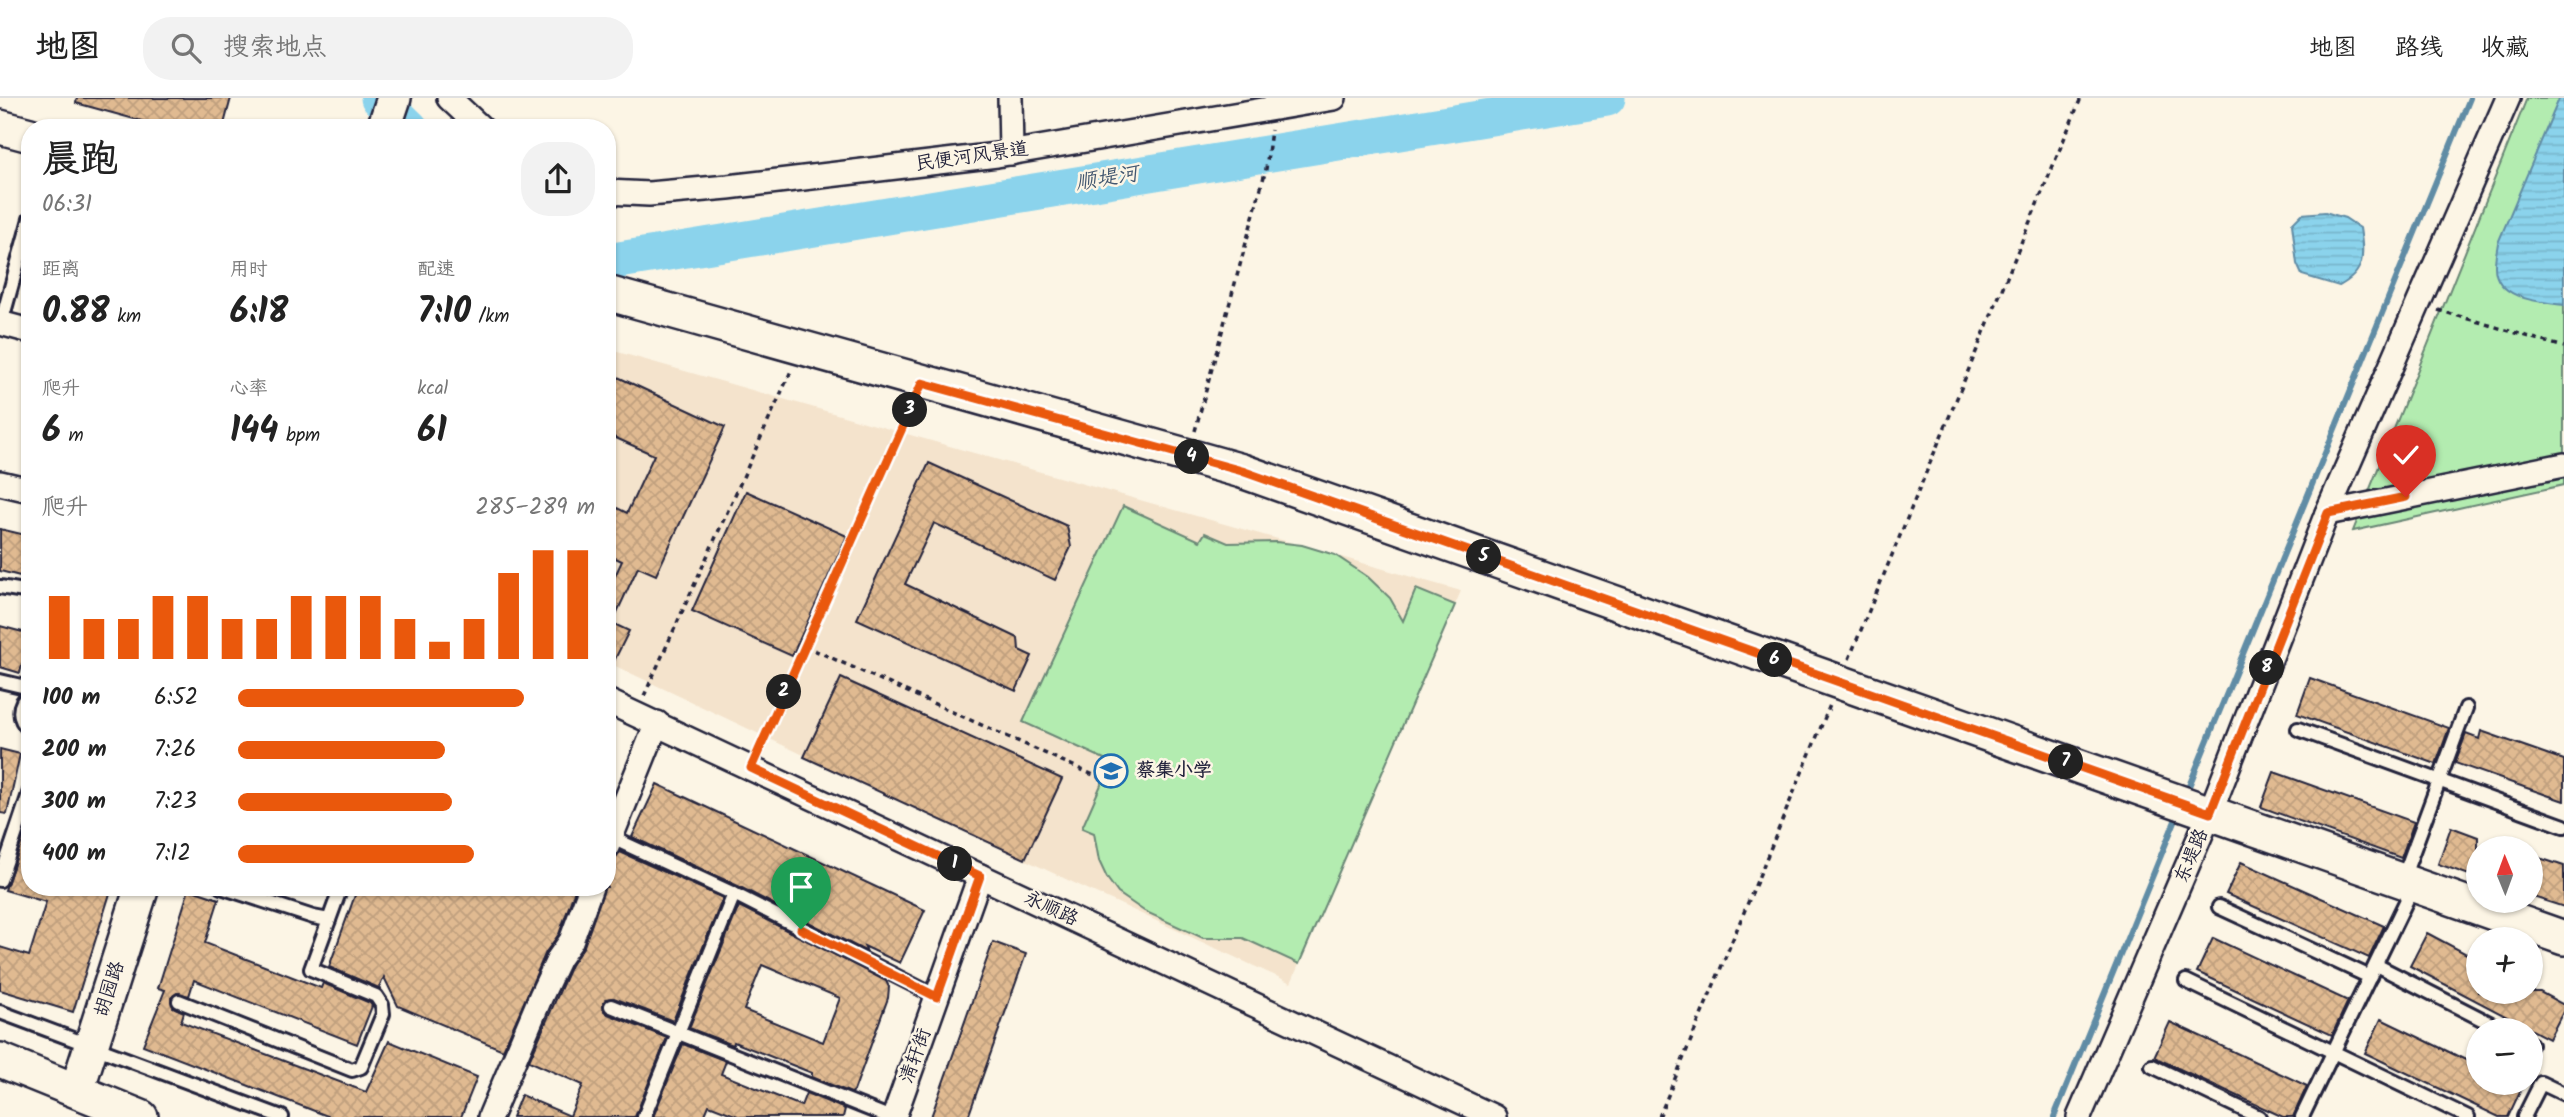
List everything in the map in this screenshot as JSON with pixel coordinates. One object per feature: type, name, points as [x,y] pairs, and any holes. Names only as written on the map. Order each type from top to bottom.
[{"type":"street","points":[[387,119],[394,98]]},
{"type":"street","points":[[449,98],[471,119]]},
{"type":"street","points":[[1010,98],[1011,153]]},
{"type":"street","name":"民便河风景道","points":[[616,192],[649,194],[728,187],[1011,153],[1289,102],[1334,98]]},
{"type":"street","name":"东堤路","points":[[2079,1117],[2210,813],[2328,513],[2508,98]]},
{"type":"street","points":[[0,127],[21,133]]},
{"type":"street","points":[[616,296],[1242,471],[2564,938]]},
{"type":"street","points":[[0,325],[21,329]]},
{"type":"street","points":[[2328,513],[2564,465]]},
{"type":"street","points":[[0,483],[21,488]]},
{"type":"street","name":"永顺路","points":[[616,705],[1494,1117]]},
{"type":"street","points":[[616,815],[647,718]]},
{"type":"street","name":"清轩街","points":[[891,1117],[980,876]]},
{"type":"street","name":"胡园路","points":[[77,1090],[139,896]]},
{"type":"street","points":[[490,1117],[541,996],[570,941],[588,896]]},
{"type":"street","points":[[0,1060],[141,1117]]},
{"type":"lane","points":[[0,325],[21,251]]},
{"type":"lane","points":[[0,587],[21,590]]},
{"type":"lane","points":[[0,681],[21,688]]},
{"type":"lane","points":[[2302,1117],[2373,971],[2408,883],[2439,781],[2466,708]]},
{"type":"lane","points":[[2298,729],[2564,826]]},
{"type":"lane","points":[[0,880],[21,818]]},
{"type":"lane","points":[[616,843],[733,894],[937,997]]},
{"type":"lane","points":[[644,1117],[733,894]]},
{"type":"lane","points":[[249,896],[329,920]]},
{"type":"lane","points":[[179,1001],[352,1070],[361,1067],[383,1013],[382,1005],[376,996],[311,969],[338,896]]},
{"type":"lane","points":[[2219,907],[2373,971],[2476,1018]]},
{"type":"lane","points":[[2186,981],[2468,1117]]},
{"type":"lane","points":[[611,1006],[891,1117]]},
{"type":"lane","points":[[0,1012],[282,1117]]},
{"type":"lane","points":[[2152,1066],[2258,1117]]},
{"type":"lane","points":[[2524,1117],[2541,1083],[2564,1094]]},
{"type":"path","points":[[1659,1117],[2081,98]]},
{"type":"path","points":[[1188,456],[1266,169],[1272,122]]},
{"type":"path","points":[[2419,304],[2564,347]]},
{"type":"path","points":[[647,718],[801,348]]},
{"type":"path","points":[[751,768],[922,383]]},
{"type":"path","points":[[805,646],[1109,782]]},
{"type":"shaded area","name":"蔡集小学","points":[[616,352],[1461,591],[1291,983],[616,666]]},
{"type":"green space","points":[[2527,98],[2564,98],[2564,485],[2353,531]]},
{"type":"green space","points":[[1123,506],[1200,541],[1205,533],[1228,543],[1276,542],[1302,545],[1335,555],[1368,577],[1390,598],[1403,621],[1416,589],[1455,605],[1299,964],[1243,938],[1203,938],[1144,911],[1118,893],[1099,861],[1094,833],[1082,828],[1111,762],[1023,722]]},
{"type":"water","points":[[2564,98],[2564,305],[2531,300],[2510,292],[2497,276],[2495,265],[2498,243],[2559,99]]},
{"type":"water","points":[[2325,212],[2345,218],[2360,228],[2362,255],[2359,269],[2339,286],[2302,275],[2297,264],[2292,224],[2302,214]]},
{"type":"building","points":[[77,98],[231,98],[225,119],[134,119],[76,103]]},
{"type":"building","points":[[616,376],[725,427],[656,575],[638,567],[616,614],[616,574],[622,561],[616,558],[616,508],[627,513],[654,455],[616,438]]},
{"type":"building","points":[[929,463],[1067,526],[1071,547],[1055,580],[934,523],[905,584],[1018,638],[1019,650],[1032,656],[1016,691],[857,619]]},
{"type":"building","points":[[746,491],[847,536],[792,656],[692,611]]},
{"type":"building","points":[[0,529],[21,534],[21,576],[0,571]]},
{"type":"building","points":[[616,625],[629,631],[616,657]]},
{"type":"building","points":[[0,626],[21,632],[20,673],[0,667]]},
{"type":"building","points":[[841,678],[1062,779],[1025,859],[804,757]]},
{"type":"building","points":[[2310,678],[2449,728],[2436,764],[2297,714]]},
{"type":"building","points":[[2481,731],[2564,760],[2564,801],[2455,763],[2466,734],[2479,739]]},
{"type":"building","points":[[0,749],[20,754],[7,814],[0,813]]},
{"type":"building","points":[[2274,772],[2414,822],[2401,858],[2261,807]]},
{"type":"building","points":[[657,784],[925,910],[900,963],[864,946],[867,952],[738,886],[632,837]]},
{"type":"building","points":[[2451,827],[2475,836],[2466,836],[2466,874],[2438,864]]},
{"type":"building","points":[[21,844],[21,895],[5,890]]},
{"type":"building","points":[[620,852],[723,898],[673,1021],[614,998],[606,999],[603,1003],[604,1011],[608,1014],[667,1038],[635,1117],[512,1117],[521,1095],[570,1116],[583,1085],[529,1061],[571,965],[584,946],[602,896],[616,896],[616,857]]},
{"type":"building","points":[[2543,859],[2564,866],[2564,907],[2543,900]]},
{"type":"building","points":[[2241,862],[2384,926],[2369,958],[2226,894]]},
{"type":"building","points":[[26,896],[109,896],[73,1012],[0,990],[0,947],[29,956],[46,902]]},
{"type":"building","points":[[187,896],[210,896],[219,899],[205,943],[321,988],[323,983],[372,1006],[357,1044],[194,980],[189,996],[177,993],[171,998],[173,1007],[184,1012],[181,1022],[366,1092],[389,1041],[477,1077],[461,1117],[330,1117],[143,1045],[165,990],[158,988]]},
{"type":"building","points":[[355,896],[573,896],[559,934],[546,952],[503,1050],[398,1006],[384,977],[379,988],[329,967]]},
{"type":"building","points":[[739,906],[886,981],[889,987],[888,998],[851,1093],[812,1077],[812,1073],[734,1042],[733,1045],[689,1028]],"holes":[[[762,965],[840,998],[823,1042],[744,1010]]]},
{"type":"building","points":[[2427,933],[2466,954],[2466,995],[2410,966]]},
{"type":"building","points":[[2213,938],[2348,1001],[2332,1035],[2197,972]]},
{"type":"building","points":[[993,942],[1026,954],[968,1117],[931,1117]]},
{"type":"building","points":[[2543,994],[2564,1005],[2549,1039],[2543,1036],[2543,1018],[2509,1018],[2482,1004],[2543,1004]]},
{"type":"building","points":[[2381,1019],[2466,1060],[2466,1095],[2518,1095],[2508,1117],[2499,1117],[2365,1053]]},
{"type":"building","points":[[2170,1022],[2307,1086],[2293,1117],[2283,1117],[2154,1057]]},
{"type":"building","points":[[683,1044],[726,1061],[721,1074],[801,1106],[806,1093],[845,1109],[843,1117],[740,1117],[709,1105],[704,1117],[653,1117]]},
{"type":"waterway","name":"顺堤河","points":[[379,98],[401,119]]},
{"type":"waterway","name":"顺堤河","points":[[616,261],[1607,98]]},
{"type":"waterway","points":[[2189,786],[2470,98]]},
{"type":"waterway","points":[[2054,1117],[2175,821]]},
{"type":"place","name":"蔡集小学","points":[[1111,771]]},
{"type":"route","points":[[801,929],[937,997],[980,876],[751,768],[922,383],[1242,471],[2210,813],[2328,513],[2406,497]]}]
